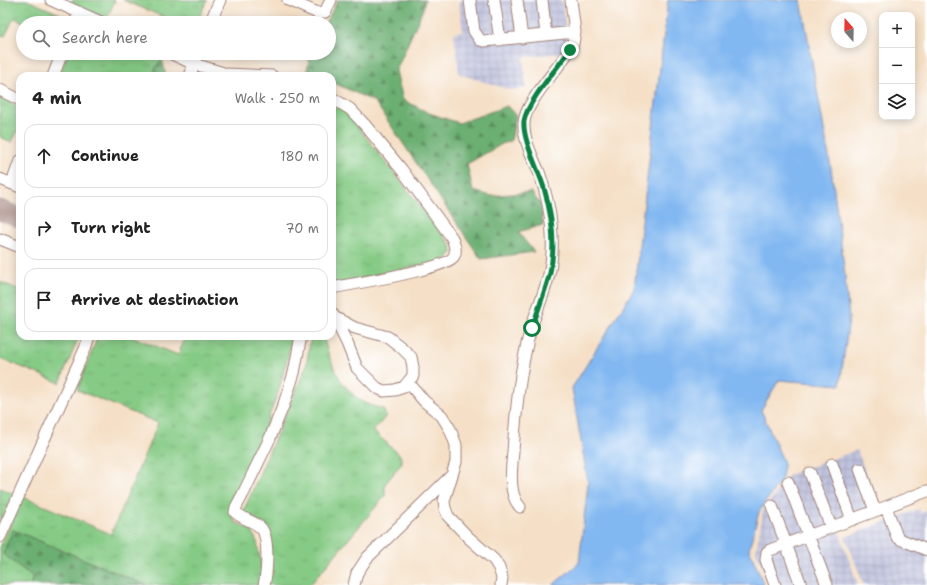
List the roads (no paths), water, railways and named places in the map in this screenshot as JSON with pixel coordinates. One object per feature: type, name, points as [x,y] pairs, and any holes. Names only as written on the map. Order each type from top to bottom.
[{"type":"street","points":[[51,0],[63,2],[88,16]]},
{"type":"street","points":[[213,16],[220,0]]},
{"type":"street","points":[[288,0],[320,14],[325,12],[331,0]]},
{"type":"street","points":[[470,0],[474,31],[480,40],[500,40],[575,32]]},
{"type":"street","points":[[494,0],[500,40]]},
{"type":"street","points":[[518,0],[522,38]]},
{"type":"street","points":[[542,0],[546,35]]},
{"type":"street","points":[[520,507],[515,499],[512,469],[517,399],[523,363],[532,328],[550,272],[553,237],[547,198],[526,138],[524,123],[530,106],[573,44],[575,32],[571,0]]},
{"type":"street","points":[[78,16],[79,12]]},
{"type":"street","points":[[55,72],[59,60]]},
{"type":"street","points":[[185,60],[220,72]]},
{"type":"street","points":[[191,72],[195,60]]},
{"type":"street","points":[[0,90],[16,98]]},
{"type":"street","points":[[336,100],[350,109],[397,165],[452,238],[455,251],[454,257],[450,261],[440,265],[336,287]]},
{"type":"street","points":[[0,179],[16,185]]},
{"type":"street","points":[[0,239],[16,245]]},
{"type":"street","points":[[336,317],[354,328],[388,337],[411,357],[413,376],[404,387],[384,391],[378,388],[357,368],[336,321]]},
{"type":"street","points":[[0,537],[88,340]]},
{"type":"street","points":[[264,585],[266,577],[266,541],[264,532],[259,526],[238,516],[235,512],[236,507],[270,438],[284,404],[294,373],[300,340]]},
{"type":"street","points":[[408,382],[424,401],[442,416],[450,429],[456,445],[456,462],[444,501],[446,512],[469,538],[494,560],[499,568],[502,578],[501,585]]},
{"type":"street","points":[[832,464],[852,520]]},
{"type":"street","points":[[860,469],[897,537],[927,550]]},
{"type":"street","points":[[810,472],[831,527]]},
{"type":"street","points":[[354,585],[357,573],[367,558],[453,475]]},
{"type":"street","points":[[788,482],[826,585]]},
{"type":"street","points":[[775,585],[766,556],[767,552],[770,550],[927,491]]},
{"type":"street","points":[[772,506],[801,585]]},
{"type":"water","points":[[668,0],[801,0],[831,168],[844,266],[849,319],[840,385],[779,380],[761,410],[784,463],[782,478],[759,512],[749,549],[764,585],[553,585],[579,563],[588,483],[572,388],[634,289]]}]
